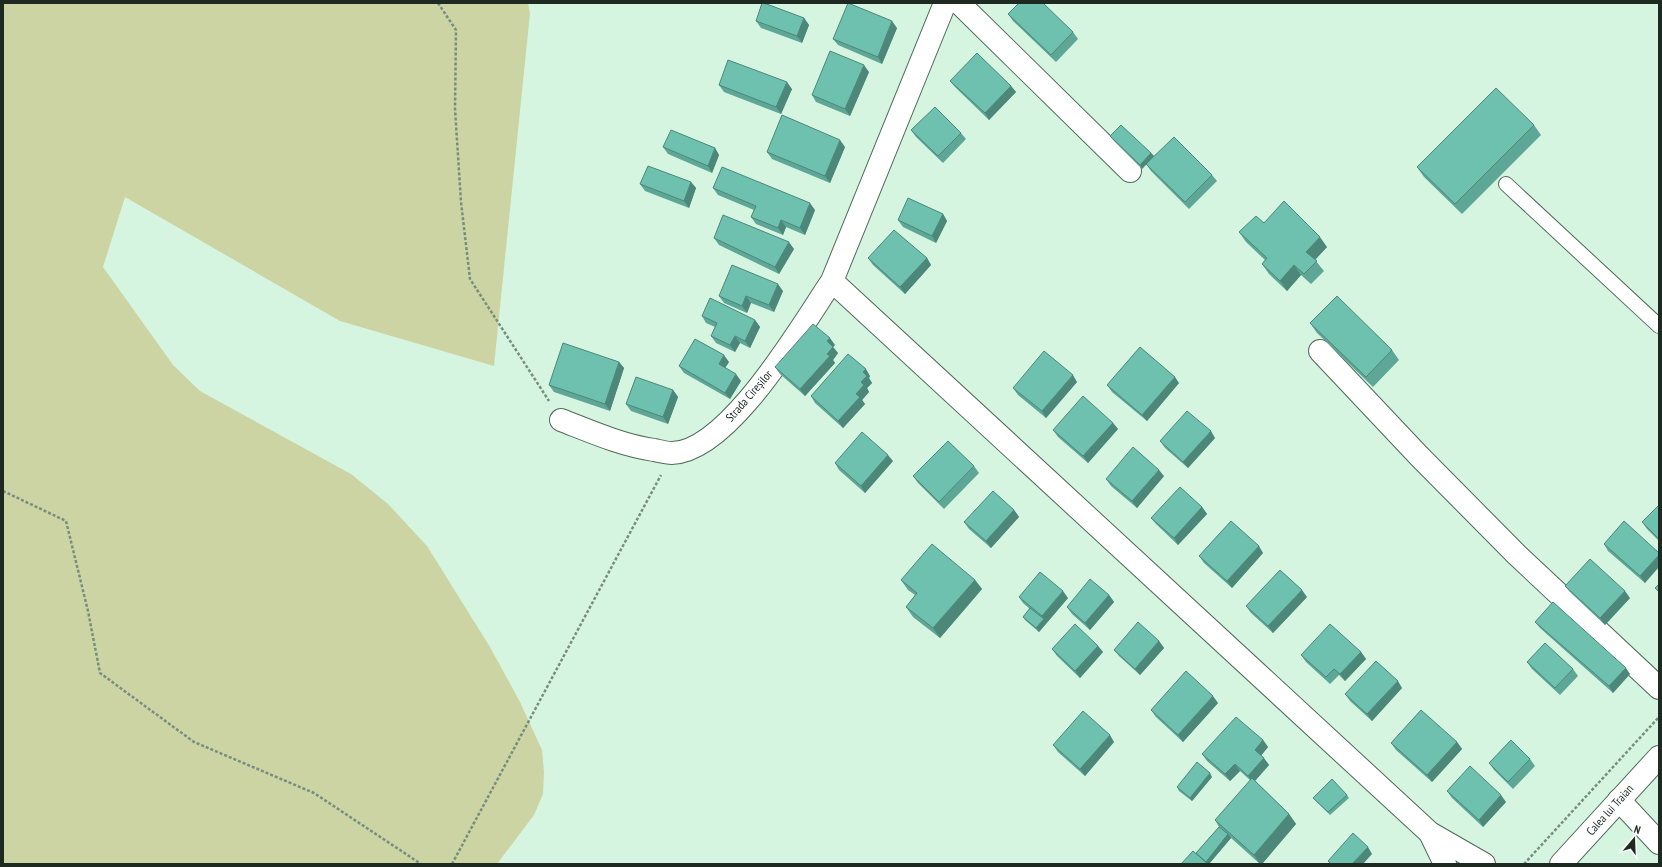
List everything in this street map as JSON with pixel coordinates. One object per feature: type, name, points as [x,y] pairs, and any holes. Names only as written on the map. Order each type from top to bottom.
[{"type":"main road","name":"Strada Cireșilor","points":[[561,420],[633,447],[672,453],[688,449],[702,443],[732,419],[763,384],[832,281],[945,3]]},
{"type":"main road","points":[[959,3],[1130,171]]},
{"type":"main road","points":[[832,281],[1430,833],[1484,864]]},
{"type":"main road","points":[[1320,351],[1419,456],[1517,555],[1659,688]]},
{"type":"main road","name":"Calea lui Traian","points":[[1561,864],[1659,756]]},
{"type":"main road","points":[[1619,800],[1659,843]]},
{"type":"main road","points":[[1430,833],[1445,864]]},
{"type":"lane","points":[[1506,184],[1659,326]]},
{"type":"path","points":[[438,3],[456,30],[456,117],[461,202],[470,279],[561,420]]},
{"type":"path","points":[[452,864],[672,453]]},
{"type":"path","points":[[3,491],[66,521],[88,611],[100,673],[194,742],[314,792],[421,864]]},
{"type":"path","points":[[1524,864],[1659,717]]},
{"type":"green space","points":[[3,3],[528,3],[530,13],[494,366],[340,321],[125,197],[103,267],[173,365],[200,391],[351,474],[388,504],[427,546],[490,647],[520,702],[542,750],[544,772],[543,794],[534,815],[497,864],[3,864]]},
{"type":"building","points":[[762,3],[804,18],[797,36],[756,21]]},
{"type":"building","points":[[848,3],[892,21],[878,57],[833,39]]},
{"type":"building","points":[[1019,3],[1043,3],[1073,32],[1051,55],[1008,14]]},
{"type":"building","points":[[830,51],[864,65],[845,109],[812,95]]},
{"type":"building","points":[[977,53],[1011,86],[985,113],[950,81]]},
{"type":"building","points":[[728,60],[787,82],[776,107],[719,85]]},
{"type":"building","points":[[1496,88],[1534,125],[1455,204],[1417,167]]},
{"type":"building","points":[[935,107],[961,133],[938,156],[911,130]]},
{"type":"building","points":[[782,115],[840,140],[825,176],[767,152]]},
{"type":"building","points":[[1121,125],[1151,153],[1140,165],[1110,136]]},
{"type":"building","points":[[671,130],[715,148],[708,166],[663,147]]},
{"type":"building","points":[[1174,137],[1212,175],[1185,202],[1146,164]]},
{"type":"building","points":[[648,166],[691,182],[684,201],[640,184]]},
{"type":"building","points":[[722,167],[810,203],[800,228],[781,220],[778,228],[751,217],[756,206],[713,188]]},
{"type":"building","points":[[908,198],[943,214],[932,236],[898,220]]},
{"type":"building","points":[[1284,201],[1320,237],[1306,252],[1317,261],[1304,274],[1294,265],[1280,281],[1262,264],[1267,258],[1239,232],[1256,216],[1264,223]]},
{"type":"building","points":[[723,215],[789,242],[775,267],[714,238]]},
{"type":"building","points":[[894,230],[927,258],[900,287],[868,258]]},
{"type":"building","points":[[732,265],[778,284],[769,305],[746,296],[742,306],[719,296]]},
{"type":"building","points":[[1337,296],[1392,350],[1366,377],[1310,323]]},
{"type":"building","points":[[710,298],[755,320],[745,341],[735,336],[730,345],[711,336],[717,323],[702,316]]},
{"type":"building","points":[[813,324],[830,338],[827,341],[833,347],[827,354],[830,356],[800,389],[775,367]]},
{"type":"building","points":[[695,339],[724,355],[719,364],[736,374],[725,393],[679,366]]},
{"type":"building","points":[[563,343],[619,362],[605,404],[549,385]]},
{"type":"building","points":[[1140,347],[1175,377],[1142,415],[1107,385]]},
{"type":"building","points":[[1044,351],[1073,375],[1042,411],[1013,388]]},
{"type":"building","points":[[848,354],[866,369],[863,372],[867,376],[861,382],[864,385],[856,394],[860,397],[838,421],[811,396]]},
{"type":"building","points":[[636,377],[673,390],[663,417],[626,404]]},
{"type":"building","points":[[1083,396],[1113,423],[1083,456],[1053,430]]},
{"type":"building","points":[[1187,411],[1211,431],[1183,462],[1160,441]]},
{"type":"building","points":[[862,432],[888,455],[861,486],[835,463]]},
{"type":"building","points":[[948,441],[974,466],[939,502],[913,476]]},
{"type":"building","points":[[1133,447],[1159,470],[1132,501],[1106,479]]},
{"type":"building","points":[[1180,487],[1202,507],[1174,538],[1151,518]]},
{"type":"building","points":[[993,491],[1014,510],[986,541],[964,522]]},
{"type":"building","points":[[1658,506],[1659,507],[1659,539],[1642,522]]},
{"type":"building","points":[[1231,521],[1259,546],[1227,581],[1199,556]]},
{"type":"building","points":[[1624,521],[1659,553],[1659,555],[1640,576],[1604,544]]},
{"type":"building","points":[[932,544],[975,580],[933,628],[906,607],[917,593],[901,580]]},
{"type":"building","points":[[1590,559],[1625,591],[1600,618],[1565,586]]},
{"type":"building","points":[[1280,570],[1302,590],[1268,626],[1246,606]]},
{"type":"building","points":[[1040,572],[1063,591],[1042,616],[1019,597]]},
{"type":"building","points":[[1090,579],[1109,595],[1085,623],[1067,607]]},
{"type":"building","points":[[1659,584],[1659,592],[1655,588]]},
{"type":"building","points":[[1553,602],[1626,668],[1609,686],[1535,622]]},
{"type":"building","points":[[1030,608],[1044,619],[1036,628],[1023,617]]},
{"type":"building","points":[[1138,622],[1159,641],[1135,669],[1114,650]]},
{"type":"building","points":[[1075,624],[1098,646],[1075,671],[1052,649]]},
{"type":"building","points":[[1330,624],[1361,652],[1340,674],[1334,669],[1326,677],[1301,655]]},
{"type":"building","points":[[1545,643],[1573,669],[1555,688],[1527,662]]},
{"type":"building","points":[[1376,661],[1398,681],[1367,714],[1345,694]]},
{"type":"building","points":[[1186,671],[1213,696],[1178,735],[1151,710]]},
{"type":"building","points":[[1421,710],[1457,742],[1427,775],[1391,743]]},
{"type":"building","points":[[1083,711],[1110,735],[1080,769],[1053,745]]},
{"type":"building","points":[[1236,717],[1263,740],[1255,750],[1264,758],[1248,776],[1235,764],[1225,774],[1202,754]]},
{"type":"building","points":[[1511,740],[1530,759],[1508,782],[1489,763]]},
{"type":"building","points":[[1197,762],[1210,773],[1190,798],[1177,787]]},
{"type":"building","points":[[1470,766],[1501,795],[1479,820],[1447,791]]},
{"type":"building","points":[[1252,778],[1289,814],[1254,855],[1215,820]]},
{"type":"building","points":[[1332,779],[1347,795],[1328,812],[1313,798]]},
{"type":"building","points":[[1219,827],[1228,834],[1206,862],[1196,853]]},
{"type":"building","points":[[1353,833],[1368,847],[1352,864],[1331,864],[1328,861]]},
{"type":"building","points":[[1193,851],[1208,864],[1181,864]]}]
